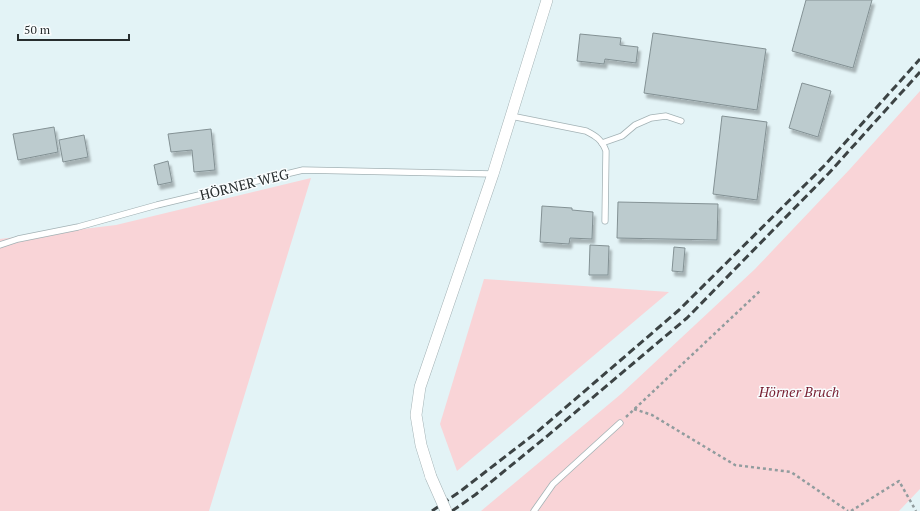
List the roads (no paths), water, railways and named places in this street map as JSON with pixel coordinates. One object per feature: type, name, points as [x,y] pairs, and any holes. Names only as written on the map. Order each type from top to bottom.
[{"type":"street","points":[[446,511],[431,477],[421,445],[416,415],[420,387],[493,174],[547,0]]},
{"type":"lane","points":[[512,116],[586,131],[596,136],[606,151],[605,220]]},
{"type":"lane","points":[[602,143],[622,136],[636,125],[651,118],[666,116],[681,121]]},
{"type":"lane","name":"HÖRNER WEG","points":[[0,245],[18,239],[78,227],[157,205],[303,170],[493,174]]},
{"type":"lane","points":[[534,511],[553,484],[620,423]]},
{"type":"railway","points":[[432,511],[462,490],[537,432],[679,310],[825,165],[920,59]]},
{"type":"railway","points":[[452,511],[475,495],[546,437],[687,318],[829,173],[920,72]]},
{"type":"park label","name":"Hörner Bruch","points":[[799,391]]}]
